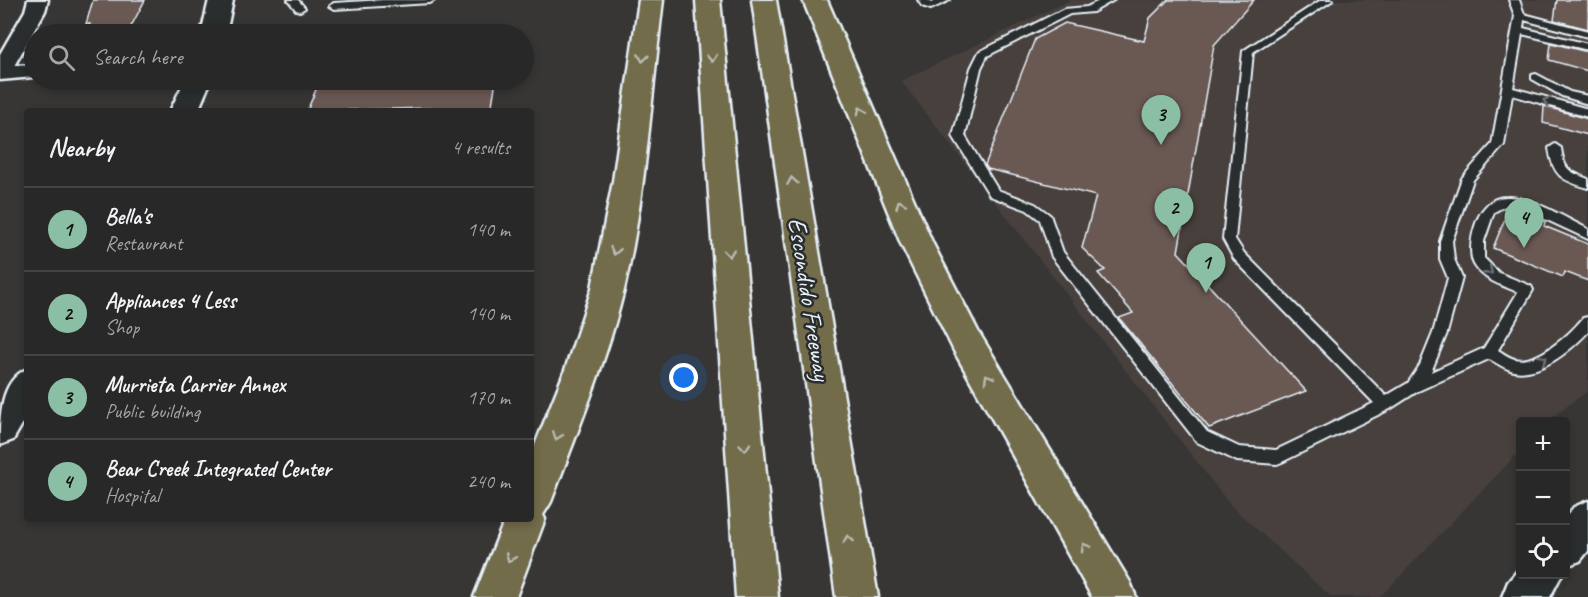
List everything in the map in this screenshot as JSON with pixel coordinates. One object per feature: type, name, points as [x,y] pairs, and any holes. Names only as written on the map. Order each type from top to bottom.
[{"type":"highway","points":[[534,494],[592,346],[608,288],[622,214],[651,0]]},
{"type":"highway","points":[[708,0],[757,597]]},
{"type":"highway","name":"Escondido Freeway","points":[[764,0],[857,597]]},
{"type":"highway","points":[[815,0],[922,254],[966,341],[1115,597]]},
{"type":"highway","points":[[495,597],[524,522]]},
{"type":"street","points":[[28,24],[38,0]]},
{"type":"street","points":[[217,24],[224,0]]},
{"type":"street","points":[[0,72],[24,30]]},
{"type":"street","points":[[0,72],[24,71]]},
{"type":"street","points":[[185,108],[193,90]]},
{"type":"street","points":[[0,429],[24,389]]},
{"type":"street","points":[[1570,542],[1588,520]]},
{"type":"street","points":[[1523,597],[1538,579]]},
{"type":"lane","points":[[334,6],[366,2],[430,0]]},
{"type":"lane","points":[[923,0],[925,4],[931,6],[945,0]]},
{"type":"lane","points":[[1109,0],[1089,10],[1068,11],[990,49],[980,59],[959,136],[994,193],[1030,207],[1046,218],[1057,254],[1202,437],[1237,454],[1277,457],[1385,405],[1413,387],[1489,352],[1526,290],[1493,275],[1482,265],[1477,256],[1476,249],[1489,210],[1494,205],[1512,201],[1523,204],[1588,234]]},
{"type":"lane","points":[[1328,0],[1248,51],[1229,238],[1239,256],[1385,405]]},
{"type":"lane","points":[[1413,387],[1426,368],[1440,333],[1453,286],[1455,278],[1446,250],[1449,233],[1468,178],[1498,145],[1520,16],[1514,0]]},
{"type":"lane","points":[[1520,16],[1588,34]]},
{"type":"lane","points":[[1518,30],[1588,47]]},
{"type":"lane","points":[[1536,77],[1566,94],[1588,100]]},
{"type":"lane","points":[[1506,90],[1588,112]]},
{"type":"lane","points":[[1555,148],[1558,167],[1567,175],[1588,184]]},
{"type":"lane","points":[[1489,352],[1515,366],[1531,365],[1580,334],[1588,322]]},
{"type":"shaded area","points":[[1070,0],[1588,0],[1588,391],[1553,417],[1516,417],[1516,455],[1380,597],[1331,597],[1231,506],[901,81]]},
{"type":"building","points":[[93,0],[145,0],[132,24],[86,24]]},
{"type":"building","points":[[1168,0],[1254,0],[1214,45],[1178,252],[1306,391],[1209,428],[1119,318],[1133,313],[1098,273],[1105,270],[1082,248],[1096,196],[988,169],[985,165],[1035,39],[1065,23],[1144,41],[1150,18]]},
{"type":"building","points":[[1557,0],[1588,0],[1588,29],[1554,20]]},
{"type":"building","points":[[1551,43],[1588,52],[1588,71],[1549,60]]},
{"type":"building","points":[[316,90],[494,90],[491,108],[308,108]]},
{"type":"building","points":[[1544,106],[1588,119],[1588,135],[1543,123]]},
{"type":"building","points":[[1509,209],[1529,214],[1545,222],[1544,226],[1588,244],[1588,281],[1565,272],[1563,277],[1493,248]]},
{"type":"place","name":"Murrieta Carrier Annex","points":[[1161,145]]},
{"type":"place","name":"Appliances 4 Less","points":[[1174,238]]},
{"type":"place","name":"Bear Creek Integrated Center","points":[[1524,248]]},
{"type":"place","name":"Bella's","points":[[1206,293]]}]
